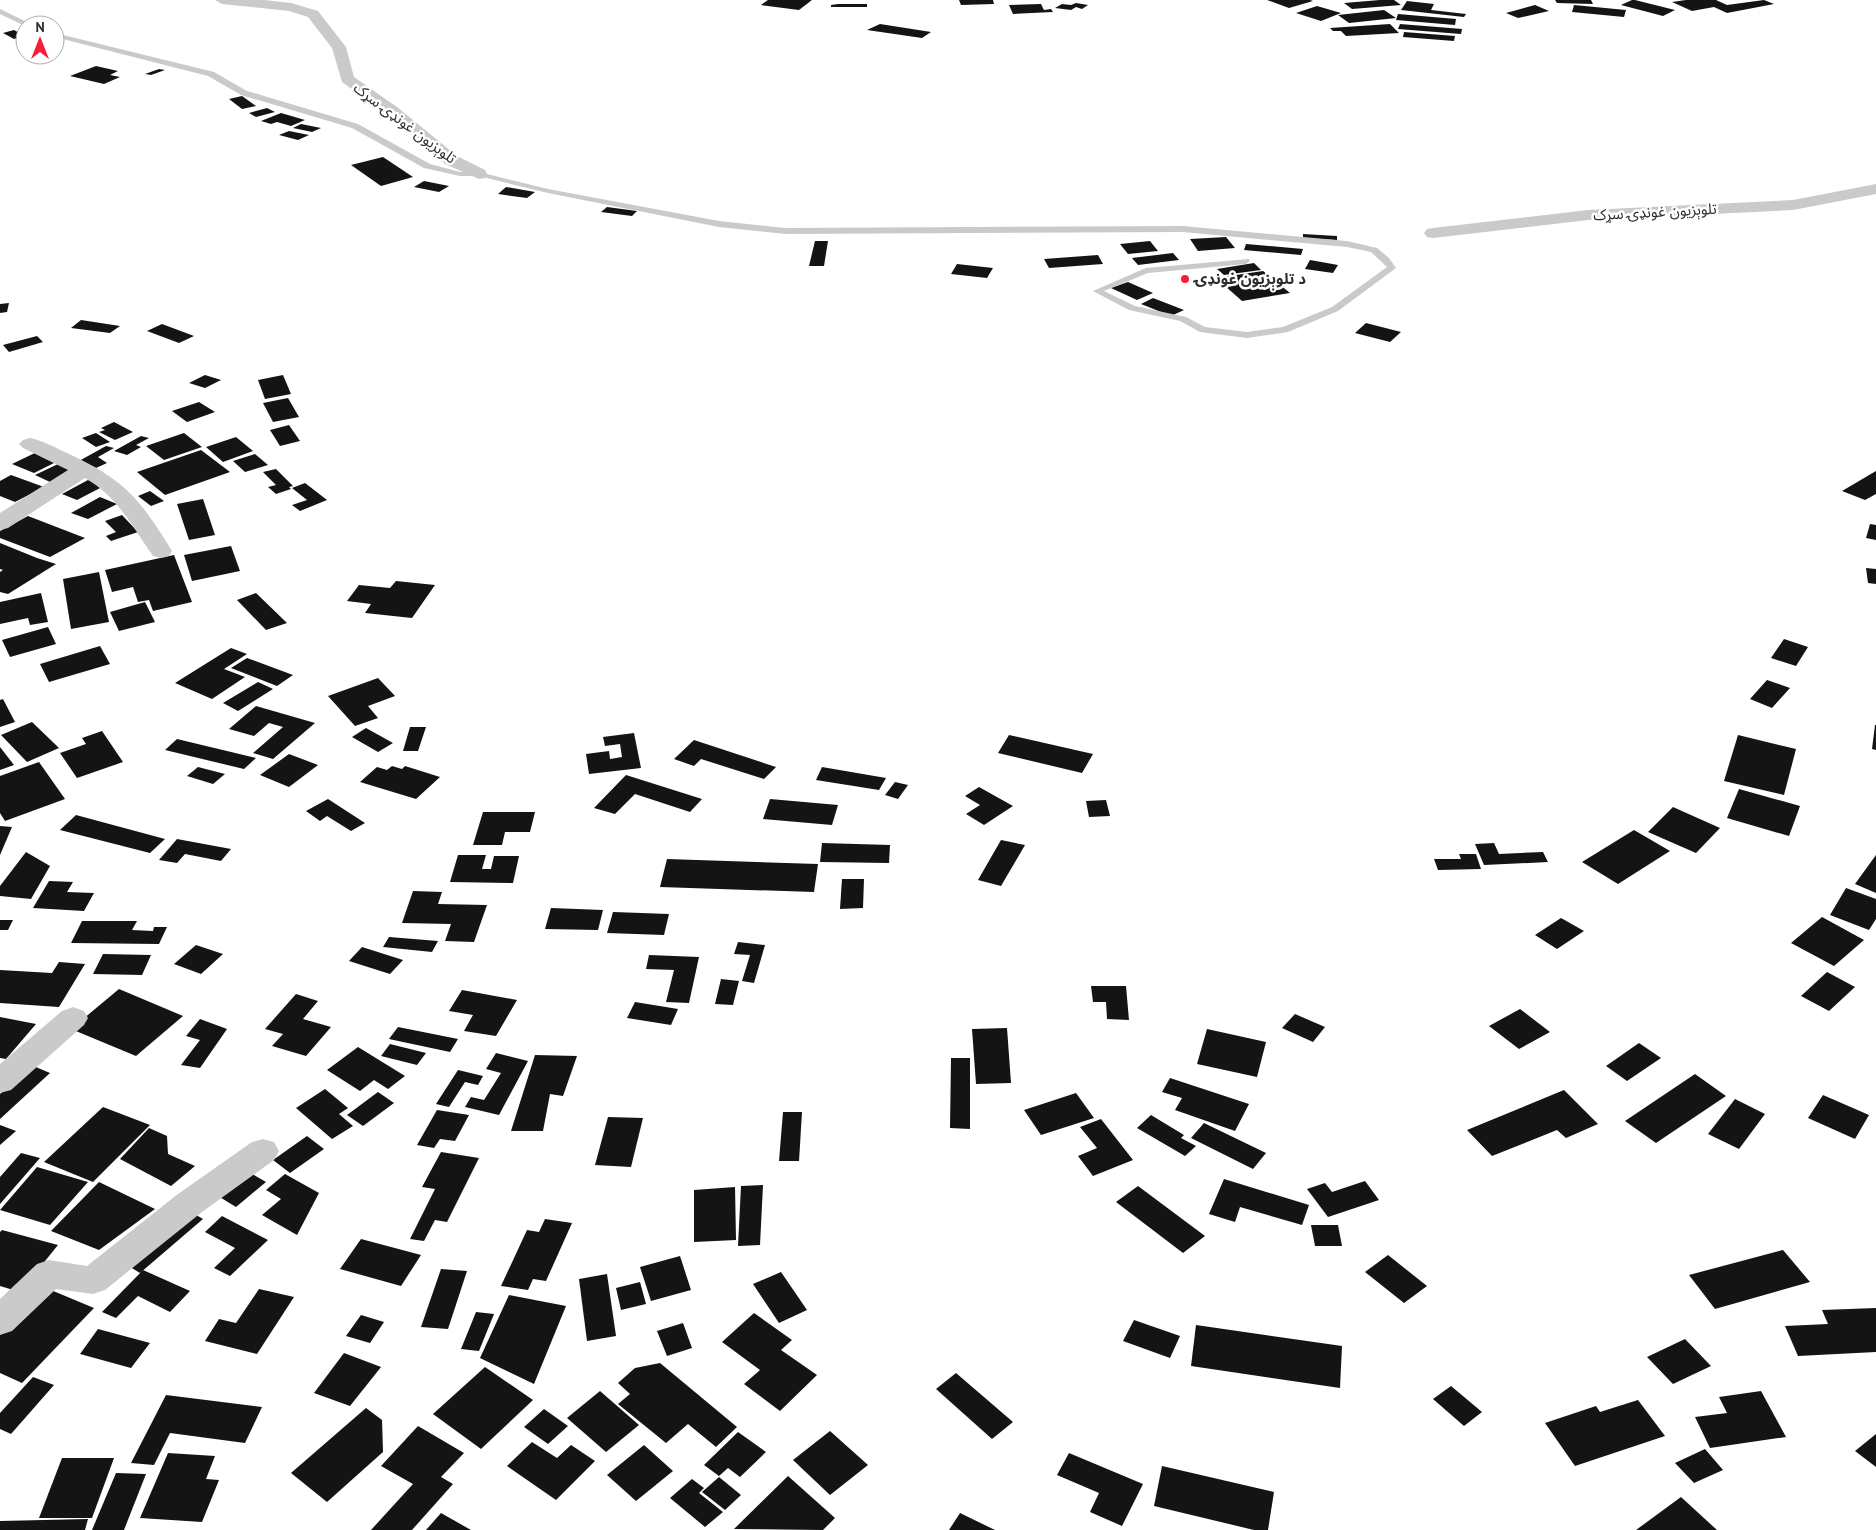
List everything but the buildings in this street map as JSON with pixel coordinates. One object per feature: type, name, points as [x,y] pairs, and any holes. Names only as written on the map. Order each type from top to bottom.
[{"type":"street","name":"تلوېزيون غونډۍ سړک","points":[[222,0],[290,7],[313,14],[339,46],[347,79],[391,110],[451,160],[479,174]]},
{"type":"street","name":"تلوېزيون غونډۍ سړک","points":[[1433,232],[1588,215],[1792,205],[1876,189]]},
{"type":"street","points":[[30,444],[70,462],[115,490],[142,520],[161,551]]},
{"type":"street","points":[[0,523],[83,470]]},
{"type":"street","points":[[0,1082],[73,1018]]},
{"type":"street","points":[[0,1321],[49,1274],[93,1280],[190,1203],[263,1151]]},
{"type":"lane","points":[[0,12],[15,19]]},
{"type":"lane","points":[[65,38],[211,74],[244,93],[355,126],[427,166],[460,174],[479,174],[548,190],[719,224],[785,231],[1183,229],[1347,244],[1374,250],[1392,268],[1336,309],[1285,330],[1247,335],[1203,330],[1183,320],[1132,308],[1097,291],[1146,271],[1246,261]]},
{"type":"place","name":"د تلوېزیون غونډۍ","points":[[1185,279]]}]
